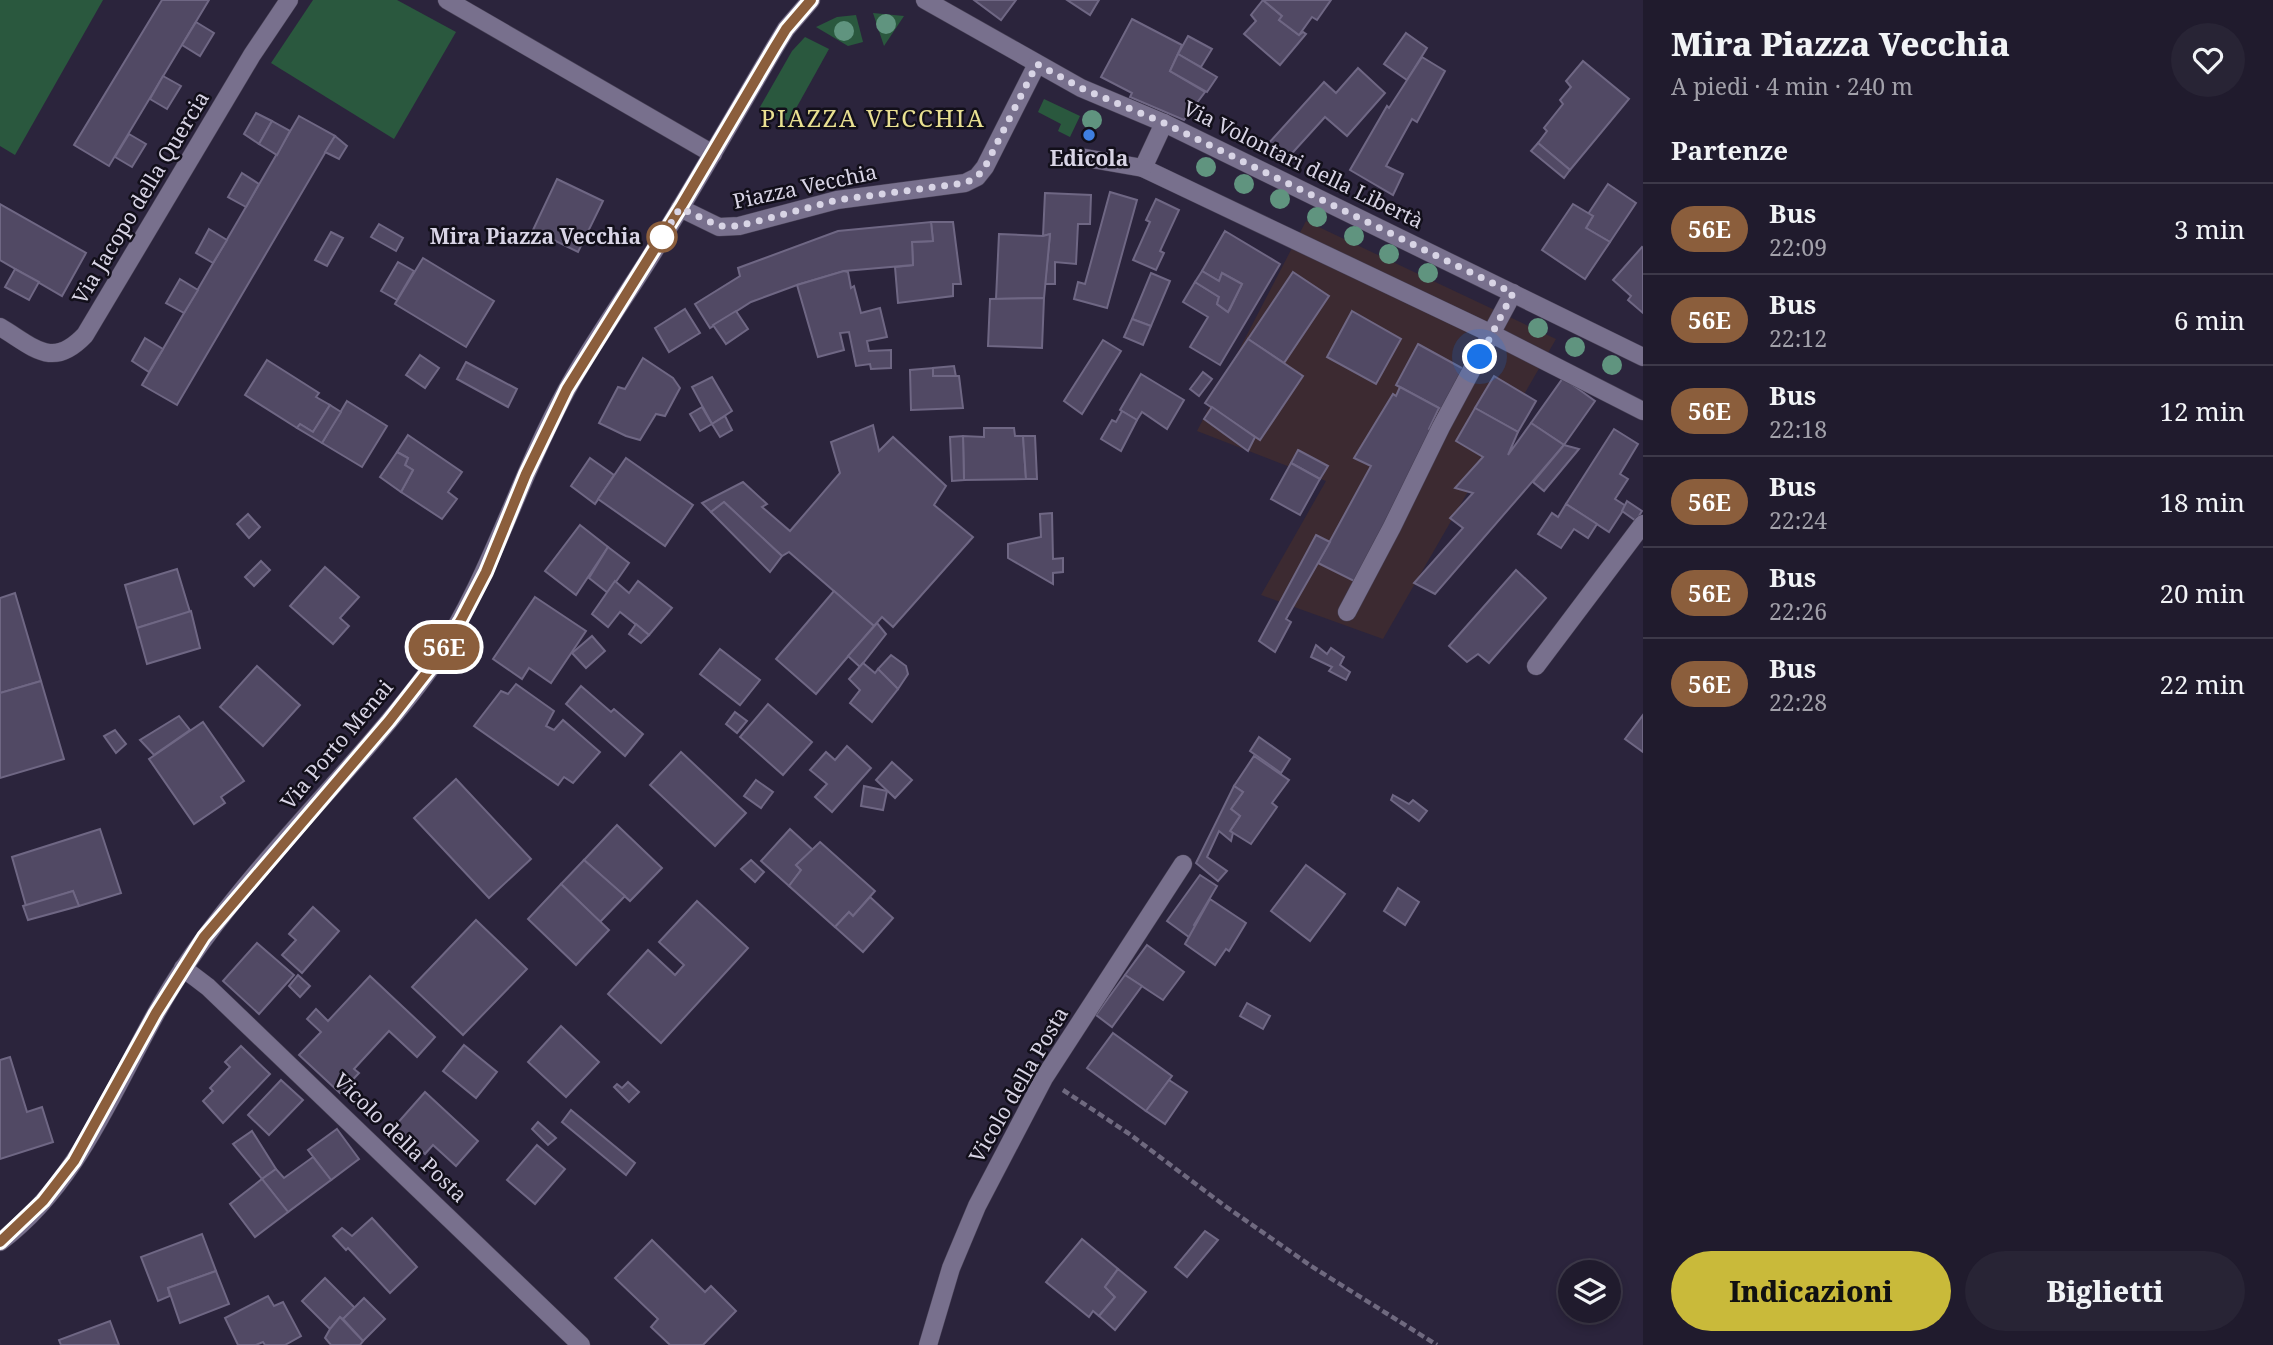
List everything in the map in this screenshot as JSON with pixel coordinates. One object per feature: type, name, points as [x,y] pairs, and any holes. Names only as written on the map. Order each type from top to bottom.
[{"type":"street","name":"Via Jacopo della Quercia","points":[[0,327],[41,351],[55,354],[65,353],[85,335],[252,55],[289,0]]},
{"type":"street","points":[[447,0],[713,154]]},
{"type":"street","points":[[680,208],[786,29],[811,0]]},
{"type":"street","points":[[925,0],[946,6],[1037,64],[1081,88],[1164,123]]},
{"type":"street","name":"Piazza Vecchia","points":[[680,208],[719,226],[739,226],[837,200],[965,183],[977,177],[985,167],[1037,64]]},
{"type":"street","name":"Via Volontari della Libertà","points":[[1143,167],[1164,123],[1643,357]]},
{"type":"street","points":[[1080,157],[1143,167],[1492,334],[1643,411]]},
{"type":"street","name":"Via Porto Menai","points":[[0,1242],[43,1201],[74,1161],[183,968],[227,909],[389,721],[432,666],[461,620],[486,572],[526,474],[567,389],[680,208]]},
{"type":"street","points":[[1347,611],[1513,293]]},
{"type":"street","points":[[1536,666],[1643,524]]},
{"type":"street","name":"Vicolo della Posta","points":[[928,1345],[951,1268],[977,1206],[1044,1079],[1183,864]]},
{"type":"street","name":"Vicolo della Posta","points":[[183,968],[208,987],[581,1345]]},
{"type":"path","points":[[1044,1079],[1128,1133],[1311,1266],[1437,1345]]},
{"type":"shaded area","points":[[1306,221],[1556,339],[1383,639],[1261,595],[1326,481],[1197,431]]},
{"type":"green space","points":[[0,0],[103,0],[15,155],[0,146]]},
{"type":"green space","points":[[313,0],[397,0],[456,32],[394,139],[271,63]]},
{"type":"green space","points":[[873,13],[904,16],[884,46]]},
{"type":"green space","points":[[856,15],[863,42],[848,46],[816,27],[837,17]]},
{"type":"green space","points":[[805,37],[829,49],[789,121],[760,107],[792,51]]},
{"type":"green space","points":[[1044,99],[1080,116],[1070,137],[1058,131],[1061,124],[1038,112]]},
{"type":"building","points":[[162,0],[209,0],[109,166],[74,145]]},
{"type":"building","points":[[974,0],[1016,0],[1001,20]]},
{"type":"building","points":[[1067,0],[1099,0],[1090,15]]},
{"type":"building","points":[[1263,0],[1282,16],[1279,20],[1299,35],[1303,32],[1306,34],[1280,65],[1244,34],[1256,21],[1251,15]]},
{"type":"building","points":[[1263,0],[1331,0],[1317,20],[1312,17],[1299,35],[1279,20],[1282,16]]},
{"type":"building","points":[[1132,19],[1182,45],[1170,71],[1205,92],[1184,120],[1130,97],[1132,93],[1101,77]]},
{"type":"building","points":[[196,22],[214,33],[200,56],[182,45]]},
{"type":"building","points":[[1406,33],[1427,48],[1407,80],[1384,64]]},
{"type":"building","points":[[1188,36],[1212,49],[1201,67],[1178,54]]},
{"type":"building","points":[[1178,54],[1217,77],[1207,92],[1170,71]]},
{"type":"building","points":[[1422,57],[1445,71],[1417,122],[1412,119],[1386,166],[1403,174],[1393,195],[1350,170],[1387,106],[1389,108]]},
{"type":"building","points":[[1583,61],[1629,99],[1570,170],[1538,143],[1547,131],[1544,128],[1563,104],[1560,100],[1571,87],[1566,81]]},
{"type":"building","points":[[1358,68],[1385,93],[1347,136],[1325,117],[1285,161],[1267,145],[1324,82],[1336,93]]},
{"type":"building","points":[[163,76],[181,86],[167,109],[150,99]]},
{"type":"building","points":[[256,113],[272,121],[259,144],[244,134]]},
{"type":"building","points":[[299,116],[335,136],[177,405],[142,385]]},
{"type":"building","points":[[272,121],[290,131],[277,155],[259,144]]},
{"type":"building","points":[[129,134],[146,144],[132,167],[115,157]]},
{"type":"building","points":[[335,136],[347,146],[339,159],[325,152]]},
{"type":"building","points":[[1538,143],[1570,170],[1564,178],[1531,151]]},
{"type":"building","points":[[242,173],[259,184],[246,207],[228,197]]},
{"type":"building","points":[[557,179],[603,201],[578,252],[533,230]]},
{"type":"building","points":[[1608,184],[1636,203],[1610,242],[1586,228],[1593,216],[1588,214]]},
{"type":"building","points":[[1110,192],[1137,200],[1107,308],[1074,299],[1078,282],[1085,284]]},
{"type":"building","points":[[1045,193],[1091,195],[1090,224],[1078,224],[1076,264],[1055,262],[1055,284],[1045,284],[1050,234],[1043,236]]},
{"type":"building","points":[[1156,199],[1179,210],[1160,251],[1164,253],[1156,270],[1133,260],[1150,222],[1146,220]]},
{"type":"building","points":[[0,204],[86,253],[62,296],[0,260]]},
{"type":"building","points":[[1573,204],[1593,216],[1586,228],[1610,242],[1585,279],[1542,250]]},
{"type":"building","points":[[931,222],[953,222],[961,284],[953,284],[953,296],[898,303],[895,267],[913,265],[912,242],[933,241]]},
{"type":"building","points":[[931,222],[933,241],[912,242],[913,265],[844,271],[797,285],[751,302],[710,328],[695,304],[740,276],[738,268],[838,231]]},
{"type":"building","points":[[379,224],[403,238],[396,251],[371,237]]},
{"type":"building","points":[[209,229],[227,240],[213,263],[196,253]]},
{"type":"building","points":[[1225,231],[1280,264],[1220,365],[1190,347],[1208,317],[1183,302],[1195,282],[1219,297],[1217,304],[1228,312],[1230,309],[1242,284],[1222,273],[1219,281],[1202,271]]},
{"type":"building","points":[[331,232],[343,238],[327,266],[315,260]]},
{"type":"building","points":[[999,234],[1050,234],[1044,298],[996,299]]},
{"type":"building","points":[[1642,247],[1643,313],[1628,300],[1631,296],[1613,280]]},
{"type":"building","points":[[423,258],[494,301],[466,347],[395,304]]},
{"type":"building","points":[[398,262],[414,271],[397,300],[381,291]]},
{"type":"building","points":[[15,269],[39,282],[29,300],[5,287]]},
{"type":"building","points":[[1202,271],[1219,281],[1222,273],[1242,284],[1228,312],[1217,304],[1219,297],[1195,282]]},
{"type":"building","points":[[848,272],[851,288],[854,286],[861,313],[880,308],[887,337],[867,341],[869,351],[891,350],[891,368],[871,369],[870,364],[856,366],[849,332],[840,333],[844,350],[818,357],[797,285]]},
{"type":"building","points":[[1293,272],[1329,296],[1284,363],[1248,339]]},
{"type":"building","points":[[1151,273],[1170,281],[1151,326],[1132,319]]},
{"type":"building","points":[[180,279],[198,290],[184,313],[166,303]]},
{"type":"building","points":[[1044,298],[1042,348],[988,346],[990,299]]},
{"type":"building","points":[[685,309],[700,333],[669,352],[655,328]]},
{"type":"building","points":[[736,311],[748,329],[726,344],[713,325]]},
{"type":"building","points":[[1352,311],[1401,339],[1376,384],[1327,357]]},
{"type":"building","points":[[1132,319],[1151,326],[1143,345],[1124,337]]},
{"type":"building","points":[[145,338],[163,349],[149,372],[132,361]]},
{"type":"building","points":[[1248,339],[1303,376],[1260,440],[1205,403]]},
{"type":"building","points":[[1103,340],[1121,351],[1082,414],[1064,401]]},
{"type":"building","points":[[1418,344],[1469,372],[1448,413],[1396,385]]},
{"type":"building","points":[[420,355],[439,368],[425,388],[406,375]]},
{"type":"building","points":[[643,358],[673,378],[680,388],[665,416],[656,414],[640,440],[599,423],[618,387],[625,389]]},
{"type":"building","points":[[267,360],[319,393],[316,397],[330,405],[313,432],[300,424],[297,428],[245,395]]},
{"type":"building","points":[[466,362],[517,389],[508,407],[457,379]]},
{"type":"building","points":[[954,366],[956,377],[933,376],[933,368]]},
{"type":"building","points":[[933,368],[933,376],[959,376],[963,408],[911,410],[910,370]]},
{"type":"building","points":[[1203,372],[1212,379],[1199,396],[1190,389]]},
{"type":"building","points":[[1141,374],[1184,400],[1167,429],[1142,412],[1137,420],[1120,410]]},
{"type":"building","points":[[1494,376],[1536,401],[1518,432],[1475,408]]},
{"type":"building","points":[[712,377],[732,411],[712,424],[692,387]]},
{"type":"building","points":[[1563,378],[1595,401],[1564,445],[1531,423]]},
{"type":"building","points":[[1400,387],[1439,408],[1429,429],[1435,433],[1354,581],[1318,563],[1371,466],[1354,458]]},
{"type":"building","points":[[347,401],[387,426],[362,467],[322,443]]},
{"type":"building","points":[[330,405],[341,412],[322,443],[297,428],[300,424],[313,432]]},
{"type":"building","points":[[702,407],[712,424],[700,431],[690,414]]},
{"type":"building","points":[[1212,407],[1255,437],[1248,451],[1204,419]]},
{"type":"building","points":[[1475,408],[1518,432],[1508,455],[1531,423],[1564,445],[1435,594],[1414,583],[1463,528],[1450,518],[1473,493],[1455,488],[1483,457],[1456,441]]},
{"type":"building","points":[[1122,411],[1137,420],[1121,451],[1101,439],[1112,420],[1116,422]]},
{"type":"building","points":[[725,416],[732,430],[720,437],[712,424]]},
{"type":"building","points":[[873,425],[879,451],[893,437],[946,486],[934,505],[973,537],[893,627],[882,617],[874,626],[789,552],[782,556],[724,502],[711,512],[702,503],[743,482],[767,504],[762,507],[790,531],[840,473],[831,442]]},
{"type":"building","points":[[984,428],[1014,428],[1015,436],[1023,436],[1026,479],[964,480],[963,436],[984,437]]},
{"type":"building","points":[[1614,429],[1638,444],[1620,474],[1628,479],[1615,499],[1626,506],[1609,532],[1566,504]]},
{"type":"building","points":[[408,435],[462,472],[448,492],[457,499],[442,519],[401,492],[413,470],[405,465],[408,458],[397,452]]},
{"type":"building","points":[[963,436],[964,480],[952,481],[950,437]]},
{"type":"building","points":[[1023,436],[1035,436],[1037,479],[1026,479]]},
{"type":"building","points":[[1564,445],[1579,449],[1544,491],[1533,482]]},
{"type":"building","points":[[1298,450],[1328,466],[1320,479],[1291,463]]},
{"type":"building","points":[[397,452],[408,458],[405,465],[413,470],[401,492],[380,477]]},
{"type":"building","points":[[590,458],[614,475],[595,504],[571,486]]},
{"type":"building","points":[[626,458],[693,505],[665,546],[598,499]]},
{"type":"building","points":[[1291,463],[1320,479],[1300,515],[1271,499]]},
{"type":"building","points":[[1627,501],[1642,511],[1636,521],[1622,511]]},
{"type":"building","points":[[724,502],[782,556],[770,572],[711,512]]},
{"type":"building","points":[[1566,504],[1597,524],[1588,538],[1574,529],[1561,548],[1538,534],[1552,513],[1558,517]]},
{"type":"building","points":[[1052,513],[1053,559],[1063,558],[1063,572],[1053,573],[1053,584],[1008,558],[1008,544],[1041,537],[1040,514]]},
{"type":"building","points":[[248,514],[260,527],[249,538],[237,524]]},
{"type":"building","points":[[580,525],[608,547],[576,595],[545,571]]},
{"type":"building","points":[[1316,535],[1330,542],[1286,619],[1291,622],[1275,652],[1259,641]]},
{"type":"building","points":[[608,547],[629,563],[608,593],[589,578]]},
{"type":"building","points":[[261,561],[270,570],[254,586],[245,577]]},
{"type":"building","points":[[325,567],[359,597],[340,618],[349,626],[333,644],[290,606]]},
{"type":"building","points":[[177,569],[190,612],[137,628],[125,585]]},
{"type":"building","points":[[1516,570],[1546,598],[1489,663],[1478,654],[1467,662],[1449,646]]},
{"type":"building","points":[[615,581],[629,593],[638,581],[672,608],[649,635],[620,612],[608,627],[592,614]]},
{"type":"building","points":[[834,591],[874,626],[816,694],[776,659]]},
{"type":"building","points":[[15,593],[41,681],[0,693],[0,598]]},
{"type":"building","points":[[535,597],[586,631],[551,683],[529,668],[522,679],[493,659]]},
{"type":"building","points":[[191,611],[200,648],[147,664],[137,628]]},
{"type":"building","points":[[877,623],[886,634],[860,667],[848,656]]},
{"type":"building","points":[[636,624],[649,635],[641,643],[629,634]]},
{"type":"building","points":[[592,636],[605,651],[586,668],[572,653]]},
{"type":"building","points":[[1316,645],[1327,654],[1331,648],[1344,657],[1340,665],[1350,672],[1346,680],[1329,671],[1332,667],[1311,657]]},
{"type":"building","points":[[720,649],[760,680],[740,705],[700,674]]},
{"type":"building","points":[[891,655],[906,666],[908,674],[898,689],[878,669]]},
{"type":"building","points":[[863,663],[875,673],[878,669],[898,689],[872,722],[850,703],[860,690],[849,679]]},
{"type":"building","points":[[257,666],[300,705],[263,746],[220,707]]},
{"type":"building","points":[[41,681],[64,759],[0,778],[0,693]]},
{"type":"building","points":[[516,684],[554,711],[546,726],[554,730],[563,720],[600,752],[573,783],[564,777],[558,785],[474,726],[501,691],[508,694]]},
{"type":"building","points":[[581,686],[611,712],[614,709],[643,734],[625,756],[566,704]]},
{"type":"building","points":[[768,704],[812,742],[783,775],[740,737]]},
{"type":"building","points":[[735,712],[747,721],[737,733],[726,724]]},
{"type":"building","points":[[1643,715],[1643,752],[1625,739]]},
{"type":"building","points":[[179,716],[190,730],[154,755],[140,740]]},
{"type":"building","points":[[203,722],[244,781],[221,797],[225,803],[194,824],[149,759]]},
{"type":"building","points":[[115,730],[126,744],[116,753],[104,736]]},
{"type":"building","points":[[1259,737],[1290,759],[1281,773],[1250,751]]},
{"type":"building","points":[[847,746],[871,768],[832,812],[815,797],[827,784],[810,770],[826,752],[835,760]]},
{"type":"building","points":[[681,752],[746,813],[715,846],[650,785]]},
{"type":"building","points":[[1254,756],[1289,780],[1272,803],[1277,807],[1251,844],[1230,831],[1240,816],[1231,809],[1243,792],[1234,786]]},
{"type":"building","points":[[892,762],[912,780],[895,798],[876,780]]},
{"type":"building","points":[[456,779],[531,859],[489,898],[414,818]]},
{"type":"building","points":[[756,780],[773,792],[761,808],[744,796]]},
{"type":"building","points":[[864,786],[887,791],[883,810],[861,806]]},
{"type":"building","points":[[1234,786],[1243,792],[1231,809],[1240,816],[1230,831],[1233,833],[1231,841],[1219,831],[1207,857],[1227,871],[1218,881],[1196,863]]},
{"type":"building","points":[[1393,795],[1409,804],[1413,800],[1427,811],[1419,821],[1391,800]]},
{"type":"building","points":[[617,825],[662,868],[630,901],[584,860]]},
{"type":"building","points":[[100,829],[121,893],[79,906],[73,891],[26,906],[12,857]]},
{"type":"building","points":[[790,829],[813,850],[796,865],[801,870],[789,886],[761,861]]},
{"type":"building","points":[[820,842],[875,891],[853,916],[849,912],[835,927],[789,886],[801,870],[796,865]]},
{"type":"building","points":[[584,860],[625,896],[600,922],[561,884]]},
{"type":"building","points":[[751,860],[764,872],[755,882],[741,869]]},
{"type":"building","points":[[1306,865],[1345,894],[1310,941],[1271,911]]},
{"type":"building","points":[[1200,875],[1217,886],[1189,937],[1167,921]]},
{"type":"building","points":[[561,884],[609,930],[576,965],[528,919]]},
{"type":"building","points":[[1398,888],[1419,902],[1405,925],[1384,911]]},
{"type":"building","points":[[73,891],[79,906],[28,920],[23,906]]},
{"type":"building","points":[[870,897],[893,918],[863,952],[835,927],[849,912],[853,916]]},
{"type":"building","points":[[1210,899],[1246,923],[1229,951],[1226,949],[1215,965],[1185,944]]},
{"type":"building","points":[[697,901],[748,948],[661,1043],[608,994],[648,950],[675,975],[684,965],[659,942]]},
{"type":"building","points":[[313,907],[339,931],[302,973],[282,955],[296,940],[289,934]]},
{"type":"building","points":[[476,920],[527,969],[463,1035],[412,987]]},
{"type":"building","points":[[257,943],[294,975],[259,1014],[223,981]]},
{"type":"building","points":[[1147,945],[1184,972],[1163,1000],[1125,975]]},
{"type":"building","points":[[298,975],[310,986],[300,997],[289,986]]},
{"type":"building","points":[[1125,975],[1142,986],[1112,1027],[1096,1015]]},
{"type":"building","points":[[370,976],[435,1037],[417,1057],[389,1031],[354,1069],[359,1073],[340,1093],[299,1055],[321,1032],[307,1019],[316,1009],[328,1021]]},
{"type":"building","points":[[1247,1003],[1270,1016],[1263,1029],[1240,1016]]},
{"type":"building","points":[[561,1026],[599,1062],[566,1097],[528,1062]]},
{"type":"building","points":[[1113,1033],[1172,1076],[1146,1111],[1087,1068]]},
{"type":"building","points":[[464,1045],[497,1072],[476,1098],[443,1071]]},
{"type":"building","points":[[241,1046],[270,1074],[223,1123],[203,1101],[213,1091],[210,1088],[230,1067],[225,1062]]},
{"type":"building","points":[[10,1057],[27,1112],[42,1107],[53,1142],[0,1159],[0,1060]]},
{"type":"building","points":[[281,1080],[303,1100],[269,1135],[248,1115]]},
{"type":"building","points":[[1169,1080],[1187,1092],[1165,1124],[1146,1111]]},
{"type":"building","points":[[628,1082],[639,1092],[629,1102],[614,1087],[617,1084],[622,1088]]},
{"type":"building","points":[[425,1092],[478,1141],[456,1166],[433,1145],[425,1154],[412,1142],[405,1151],[387,1135]]},
{"type":"building","points":[[571,1110],[635,1163],[626,1175],[562,1122]]},
{"type":"building","points":[[538,1122],[556,1138],[548,1145],[532,1129]]},
{"type":"building","points":[[337,1129],[359,1159],[331,1180],[308,1150]]},
{"type":"building","points":[[252,1131],[276,1169],[262,1179],[233,1144]]},
{"type":"building","points":[[537,1145],[565,1169],[535,1204],[507,1180]]},
{"type":"building","points":[[313,1157],[331,1180],[288,1212],[262,1179],[276,1169],[284,1178]]},
{"type":"building","points":[[262,1179],[288,1212],[255,1237],[230,1204]]},
{"type":"building","points":[[372,1218],[417,1267],[390,1293],[348,1248],[346,1250],[333,1236],[342,1228],[352,1236]]},
{"type":"building","points":[[1205,1231],[1218,1240],[1187,1277],[1175,1267]]},
{"type":"building","points":[[202,1234],[216,1271],[168,1288],[170,1296],[158,1301],[141,1257]]},
{"type":"building","points":[[1082,1239],[1118,1269],[1105,1287],[1115,1297],[1099,1316],[1093,1311],[1089,1317],[1046,1282]]},
{"type":"building","points":[[652,1240],[705,1292],[711,1286],[736,1311],[703,1345],[670,1345],[651,1327],[658,1319],[615,1278]]},
{"type":"building","points":[[1118,1269],[1146,1292],[1115,1330],[1099,1316],[1115,1297],[1105,1287]]},
{"type":"building","points":[[216,1271],[229,1304],[180,1323],[168,1288]]},
{"type":"building","points":[[325,1278],[355,1308],[343,1319],[340,1317],[330,1329],[302,1301]]},
{"type":"building","points":[[268,1296],[274,1306],[283,1302],[301,1336],[285,1345],[265,1345],[263,1342],[256,1345],[238,1345],[225,1318]]},
{"type":"building","points":[[364,1298],[385,1319],[363,1341],[343,1319]]},
{"type":"building","points":[[340,1317],[363,1341],[360,1345],[331,1345],[325,1338]]},
{"type":"building","points":[[110,1321],[119,1345],[61,1345],[59,1340]]},
{"type":"bus line","name":"56E","points":[[0,1242],[43,1201],[74,1161],[156,1013],[204,937],[389,721],[432,666],[461,620],[486,572],[526,474],[567,389],[680,208],[786,29],[811,0]]},
{"type":"place","name":"Edicola","points":[[1089,135]]},
{"type":"place","name":"Mira Piazza Vecchia","points":[[662,237]]},
{"type":"district","name":"PIAZZA VECCHIA","points":[[873,119]]},
{"type":"route","points":[[662,237],[657,246],[680,208],[719,226],[739,226],[837,200],[969,181],[977,177],[985,167],[1037,64],[1081,88],[1164,123],[1513,293],[1480,357]]}]
